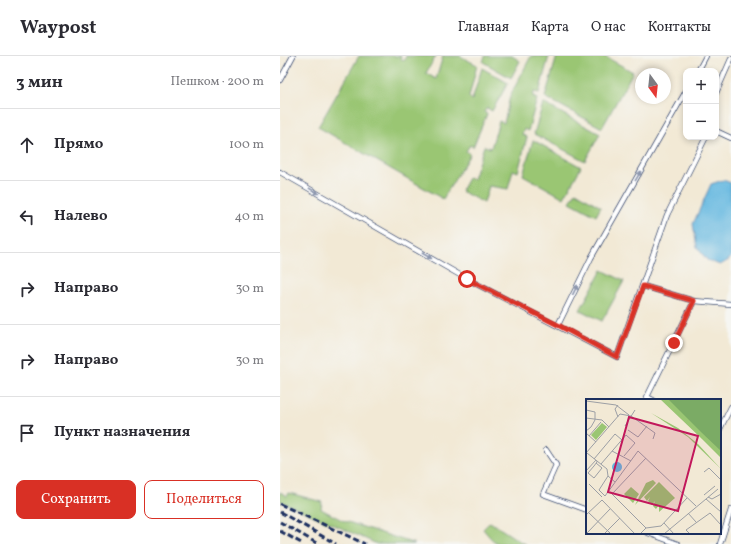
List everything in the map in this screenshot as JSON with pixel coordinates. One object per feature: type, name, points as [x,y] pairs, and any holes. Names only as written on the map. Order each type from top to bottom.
[{"type":"lane","points":[[280,80],[293,56]]},
{"type":"lane","points":[[700,68],[706,56]]},
{"type":"lane","points":[[719,86],[731,59]]},
{"type":"lane","points":[[558,325],[591,258],[683,96]]},
{"type":"lane","points":[[719,132],[731,138]]},
{"type":"lane","points":[[280,172],[467,279],[617,357],[667,215],[704,140]]},
{"type":"lane","points":[[643,286],[694,301],[731,304]]},
{"type":"lane","points":[[651,399],[647,397],[694,301]]},
{"type":"lane","points":[[721,427],[731,407]]},
{"type":"lane","points":[[546,450],[556,465],[543,494],[586,510]]},
{"type":"lane","points":[[720,544],[731,510]]},
{"type":"lane","points":[[651,534],[678,544]]},
{"type":"green space","points":[[359,56],[401,56],[401,59],[404,61],[406,56],[436,56],[426,73],[436,79],[443,56],[460,56],[477,65],[469,97],[472,100],[482,68],[508,83],[492,111],[487,108],[484,112],[487,114],[473,147],[470,145],[466,151],[470,154],[443,199],[318,127]]},
{"type":"green space","points":[[485,56],[512,56],[520,61],[511,78],[483,62]]},
{"type":"green space","points":[[531,56],[549,56],[539,93],[534,92],[533,97],[537,99],[528,131],[524,129],[522,135],[527,137],[518,172],[513,170],[508,189],[489,186],[484,203],[461,191],[468,178],[473,179],[484,146],[491,148],[499,121],[504,123],[510,96]]},
{"type":"green space","points":[[557,56],[604,56],[633,72],[602,128],[545,97]]},
{"type":"green space","points":[[543,103],[600,134],[585,161],[534,134]]},
{"type":"green space","points":[[533,140],[581,167],[564,198],[523,175]]},
{"type":"green space","points":[[576,192],[601,207],[596,216],[570,202]]},
{"type":"green space","points":[[602,270],[624,281],[602,321],[580,310]]},
{"type":"green space","points":[[280,492],[287,496],[289,493],[322,502],[321,509],[342,520],[415,544],[377,544],[280,501]]},
{"type":"green space","points":[[490,522],[526,544],[497,543],[490,538],[483,529]]},
{"type":"water","points":[[723,180],[731,183],[731,257],[729,260],[720,265],[707,260],[697,247],[693,224],[711,184]]},
{"type":"railway","points":[[280,504],[365,544]]},
{"type":"railway","points":[[280,512],[336,544]]},
{"type":"railway","points":[[280,522],[318,544]]},
{"type":"railway","points":[[280,531],[303,544]]},
{"type":"route","points":[[467,279],[617,357],[643,286],[694,301],[674,343]]}]
